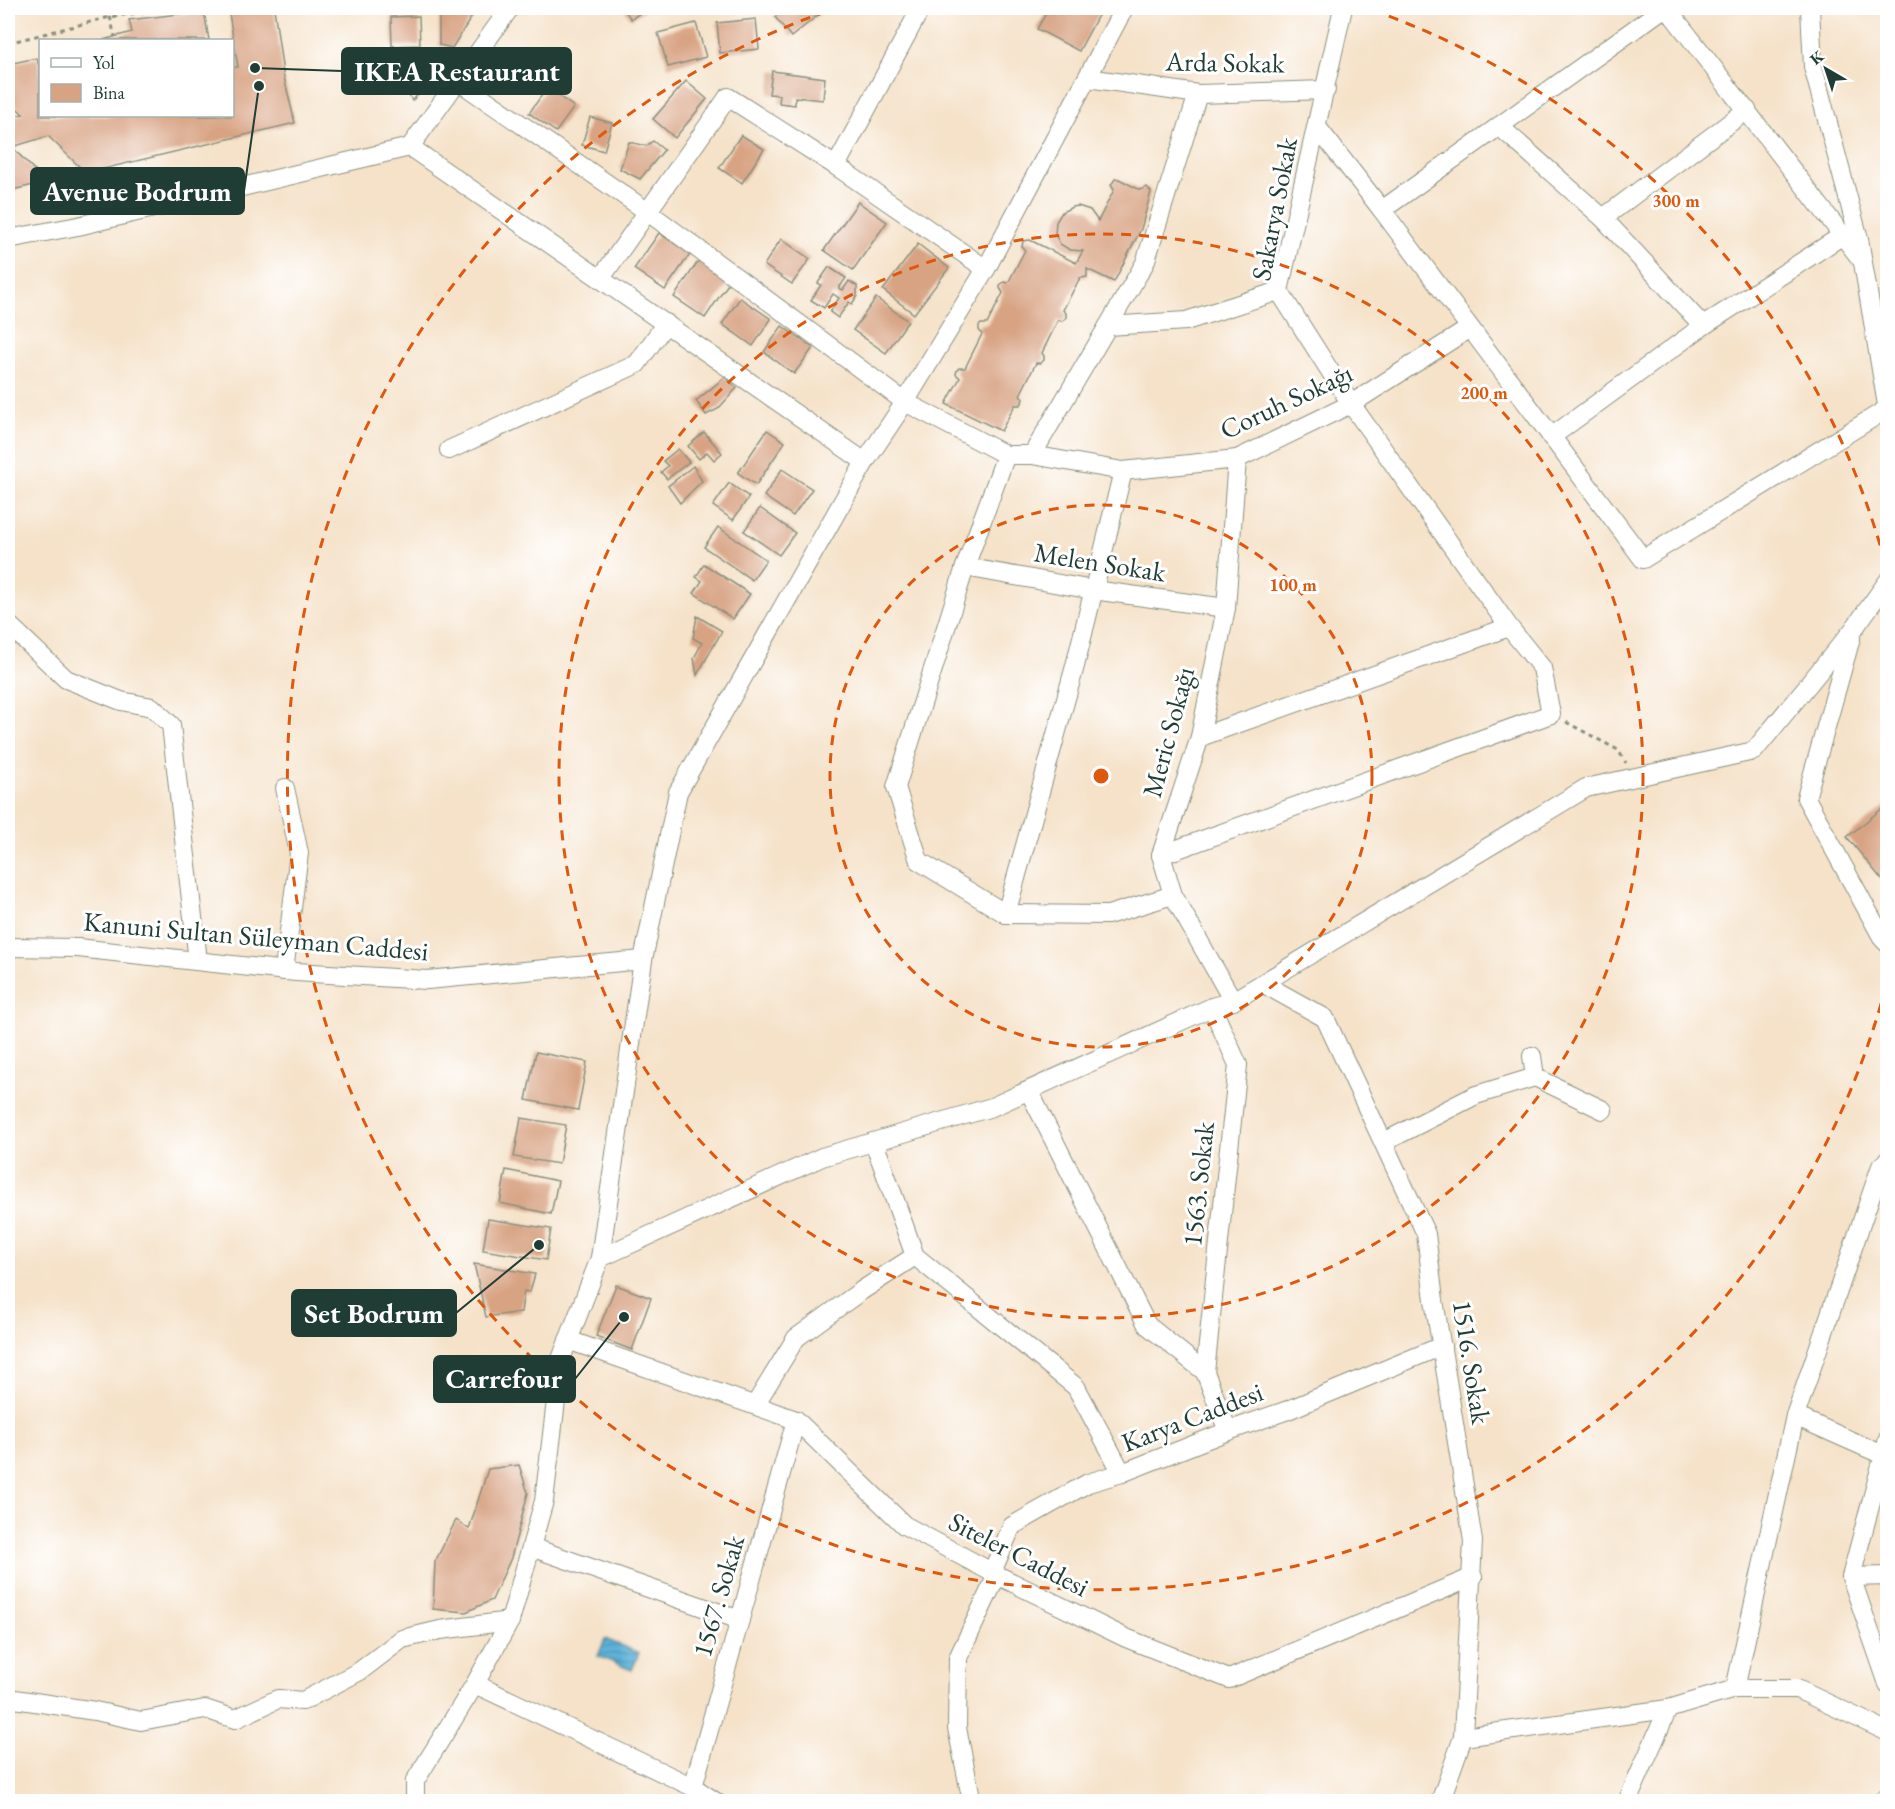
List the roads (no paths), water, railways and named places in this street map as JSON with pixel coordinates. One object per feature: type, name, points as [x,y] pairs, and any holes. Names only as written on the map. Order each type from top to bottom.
[{"type":"street","points":[[8,239],[78,226],[410,147],[510,8]]},
{"type":"street","points":[[836,166],[921,8]]},
{"type":"street","points":[[415,1802],[415,1781],[510,1622],[544,1501],[561,1359],[600,1258],[643,960],[678,792],[865,462],[905,402],[986,268],[1124,8]]},
{"type":"street","name":"Sakarya Sokak","points":[[1161,855],[1551,714],[1542,668],[1509,627],[1351,404],[1280,291],[1343,8]]},
{"type":"street","points":[[1382,210],[1666,8],[1862,260]]},
{"type":"street","points":[[1317,127],[1643,558],[1887,410],[1885,377],[1859,239],[1813,67],[1810,8]]},
{"type":"street","name":"Arda Sokak","points":[[1088,78],[1198,94],[1326,90]]},
{"type":"street","name":"Coruh Sokağı","points":[[457,80],[648,212],[905,402],[1006,455],[1032,455],[1123,471],[1237,459],[1351,404],[1470,328]]},
{"type":"street","points":[[1032,455],[1145,263],[1198,94]]},
{"type":"street","points":[[601,278],[728,97],[836,166],[986,268]]},
{"type":"street","points":[[1603,218],[1746,110]]},
{"type":"street","points":[[1499,126],[1603,218],[1703,326]]},
{"type":"street","points":[[410,147],[865,462]]},
{"type":"street","points":[[1551,437],[1703,326],[1842,235]]},
{"type":"street","points":[[1108,326],[1186,321],[1280,291]]},
{"type":"street","points":[[449,450],[637,364],[666,323]]},
{"type":"street","points":[[1006,455],[965,567],[896,787],[919,861],[1006,914],[1108,915],[1173,894]]},
{"type":"street","name":"Meric Sokağı","points":[[1161,855],[1200,737],[1226,608],[1237,459]]},
{"type":"street","points":[[1006,914],[1075,666],[1123,471]]},
{"type":"street","name":"Melen Sokak","points":[[965,567],[1093,590],[1226,608]]},
{"type":"street","points":[[600,1258],[822,1157],[993,1107],[1212,1007],[1233,1001],[1586,788],[1754,751],[1853,630],[1887,581]]},
{"type":"street","points":[[8,624],[66,679],[121,701],[152,707],[171,725],[198,962]]},
{"type":"street","points":[[1200,737],[1509,627]]},
{"type":"street","points":[[1853,630],[1806,798],[1887,944]]},
{"type":"street","points":[[284,971],[299,852],[285,788]]},
{"type":"street","points":[[1161,855],[1173,894],[1233,1001]]},
{"type":"street","name":"Kanuni Sultan Süleyman Caddesi","points":[[8,947],[78,948],[284,971],[427,980],[643,960]]},
{"type":"street","name":"1516. Sokak","points":[[1264,984],[1325,1018],[1426,1234],[1473,1541],[1473,1577],[1463,1737],[1440,1802]]},
{"type":"street","name":"1563. Sokak","points":[[1205,1372],[1238,1065],[1212,1007]]},
{"type":"street","points":[[1532,1056],[1535,1077]]},
{"type":"street","points":[[1384,1142],[1476,1095],[1535,1077],[1604,1110]]},
{"type":"street","points":[[1029,1091],[1147,1325],[1205,1372],[1228,1431]]},
{"type":"street","points":[[874,1142],[915,1256],[1076,1387],[1122,1473]]},
{"type":"street","points":[[1735,1689],[1795,1416],[1881,1166],[1887,1160]]},
{"type":"street","points":[[796,1420],[755,1405],[796,1338],[861,1291],[915,1256]]},
{"type":"street","name":"Siteler Caddesi","points":[[568,1340],[796,1420],[904,1525],[994,1573],[1126,1638],[1229,1678],[1473,1577]]},
{"type":"street","name":"Karya Caddesi","points":[[972,1802],[957,1728],[958,1658],[1012,1526],[1088,1483],[1122,1473],[1288,1410],[1442,1346]]},
{"type":"street","points":[[1795,1416],[1885,1447],[1851,1577],[1887,1684]]},
{"type":"street","name":"1567. Sokak","points":[[693,1787],[796,1420]]},
{"type":"street","points":[[531,1547],[740,1620]]},
{"type":"street","points":[[1851,1577],[1887,1576]]},
{"type":"street","points":[[8,1698],[95,1711],[141,1721],[205,1709],[235,1719],[278,1700],[303,1701],[360,1671],[402,1639],[440,1630],[510,1622]]},
{"type":"street","points":[[475,1684],[693,1787],[716,1802]]},
{"type":"street","points":[[1463,1737],[1668,1709],[1735,1689],[1797,1689],[1887,1732]]},
{"type":"street","points":[[1627,1802],[1668,1709]]},
{"type":"street","points":[[1879,1802],[1887,1796]]},
{"type":"water","points":[[605,1639],[639,1653],[632,1670],[598,1656]]},
{"type":"place","name":"IKEA Restaurant","points":[[255,68]]},
{"type":"place","name":"Avenue Bodrum","points":[[259,86]]},
{"type":"place","name":"Set Bodrum","points":[[539,1245]]},
{"type":"place","name":"Carrefour","points":[[624,1317]]}]
